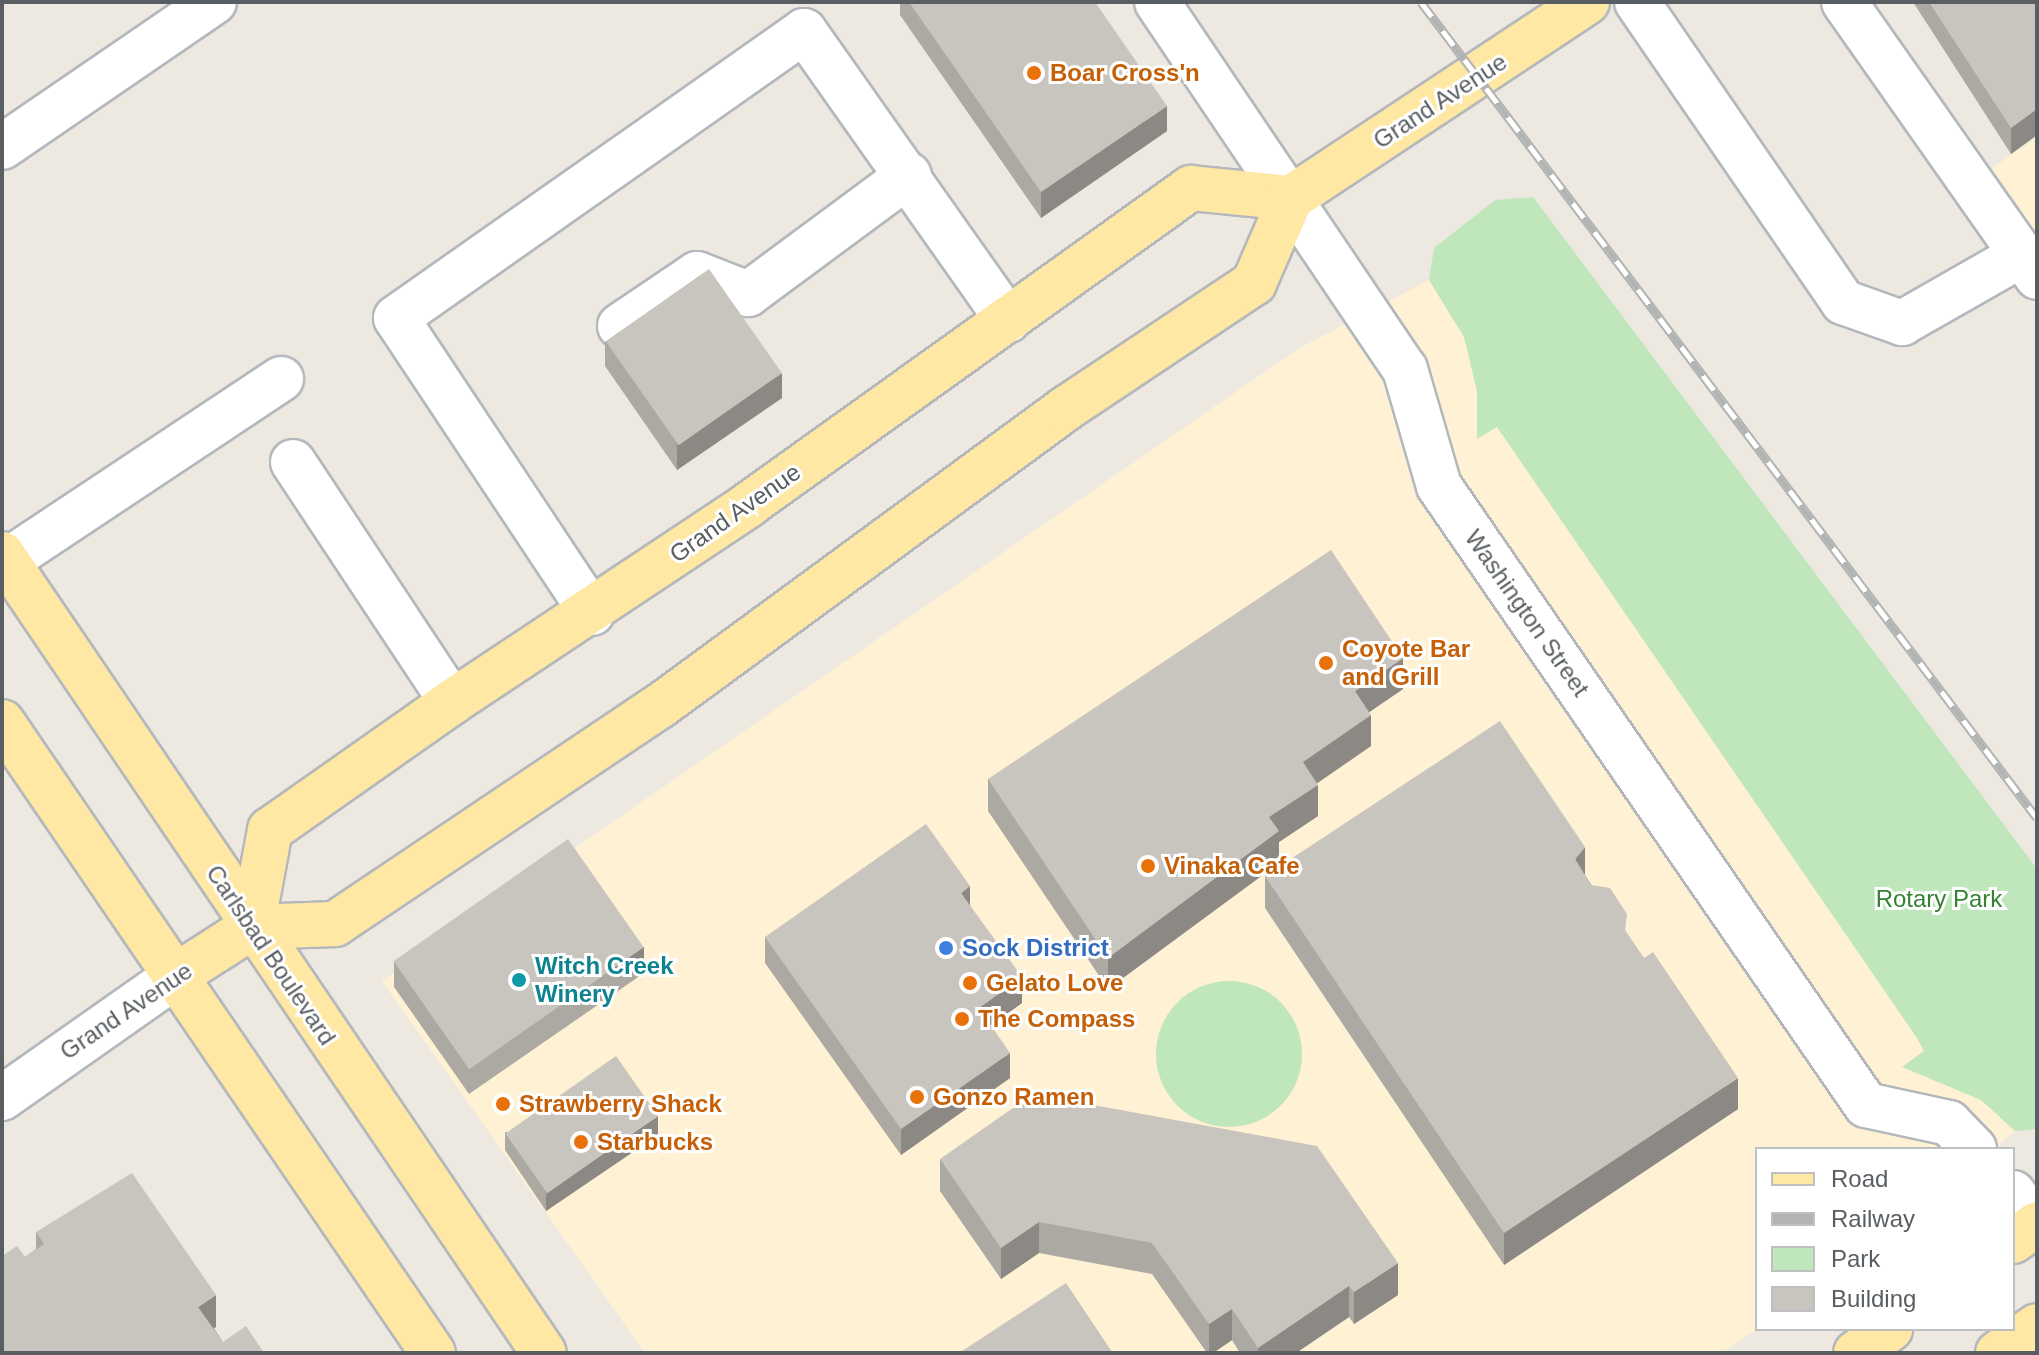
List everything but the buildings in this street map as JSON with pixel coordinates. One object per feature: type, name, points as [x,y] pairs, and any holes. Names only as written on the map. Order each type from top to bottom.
[{"type":"main road","name":"Grand Avenue","points":[[174,977],[252,927],[270,830],[452,702],[592,613],[1191,188],[1291,198],[1587,2]]},
{"type":"main road","points":[[252,927],[335,924],[811,600],[1068,407],[1254,283],[1291,198]]},
{"type":"main road","name":"Carlsbad Boulevard","points":[[4,558],[544,1353]]},
{"type":"main road","points":[[2,722],[433,1353]]},
{"type":"main road","points":[[2015,1240],[2037,1225]]},
{"type":"main road","points":[[1998,1353],[2037,1326]]},
{"type":"main road","points":[[1856,1353],[1887,1331]]},
{"type":"street","points":[[2,147],[214,2]]},
{"type":"street","name":"Washington Street","points":[[1157,2],[1405,369],[1439,486],[1866,1105],[1910,1134],[1949,1123],[1972,1147]]},
{"type":"street","points":[[1637,2],[1843,302],[1902,323],[2029,266],[1844,2]]},
{"type":"street","points":[[592,613],[396,318],[806,17],[1008,320]]},
{"type":"street","points":[[620,326],[697,274],[748,294],[909,175]]},
{"type":"street","points":[[4,558],[281,379]]},
{"type":"street","points":[[293,462],[452,702]]},
{"type":"street","name":"Grand Avenue","points":[[2,1098],[174,977]]},
{"type":"street","points":[[2015,1196],[2037,1225]]},
{"type":"shaded area","points":[[2037,137],[2037,243],[1986,172]]},
{"type":"shaded area","points":[[1429,280],[1464,337],[1477,391],[1477,438],[1497,426],[1917,1038],[1924,1051],[1903,1067],[1981,1100],[2015,1131],[1995,1147],[1755,1147],[1755,1330],[1722,1353],[645,1353],[382,981],[1298,349]]},
{"type":"green space","name":"Rotary Park","points":[[1533,197],[2037,869],[2037,1129],[2015,1131],[1981,1100],[1902,1067],[1924,1051],[1917,1038],[1497,427],[1477,439],[1477,391],[1464,337],[1429,280],[1434,248],[1495,200]]},
{"type":"green space","points":[[1229,981],[1257,987],[1280,1003],[1296,1026],[1302,1054],[1296,1082],[1280,1105],[1257,1121],[1229,1127],[1201,1121],[1178,1105],[1162,1082],[1156,1054],[1162,1026],[1178,1003],[1201,987]]},
{"type":"railway","points":[[1421,2],[2037,818]]},
{"type":"place","name":"Boar Cross'n","points":[[1034,73]]},
{"type":"place","name":"Coyote Bar and Grill","points":[[1326,663]]},
{"type":"place","name":"Vinaka Cafe","points":[[1148,866]]},
{"type":"place","name":"Sock District","points":[[946,948]]},
{"type":"place","name":"Witch Creek Winery","points":[[519,980]]},
{"type":"place","name":"Gelato Love","points":[[970,983]]},
{"type":"place","name":"The Compass","points":[[962,1019]]},
{"type":"place","name":"Gonzo Ramen","points":[[917,1097]]},
{"type":"place","name":"Strawberry Shack","points":[[503,1104]]},
{"type":"place","name":"Starbucks","points":[[581,1142]]}]
